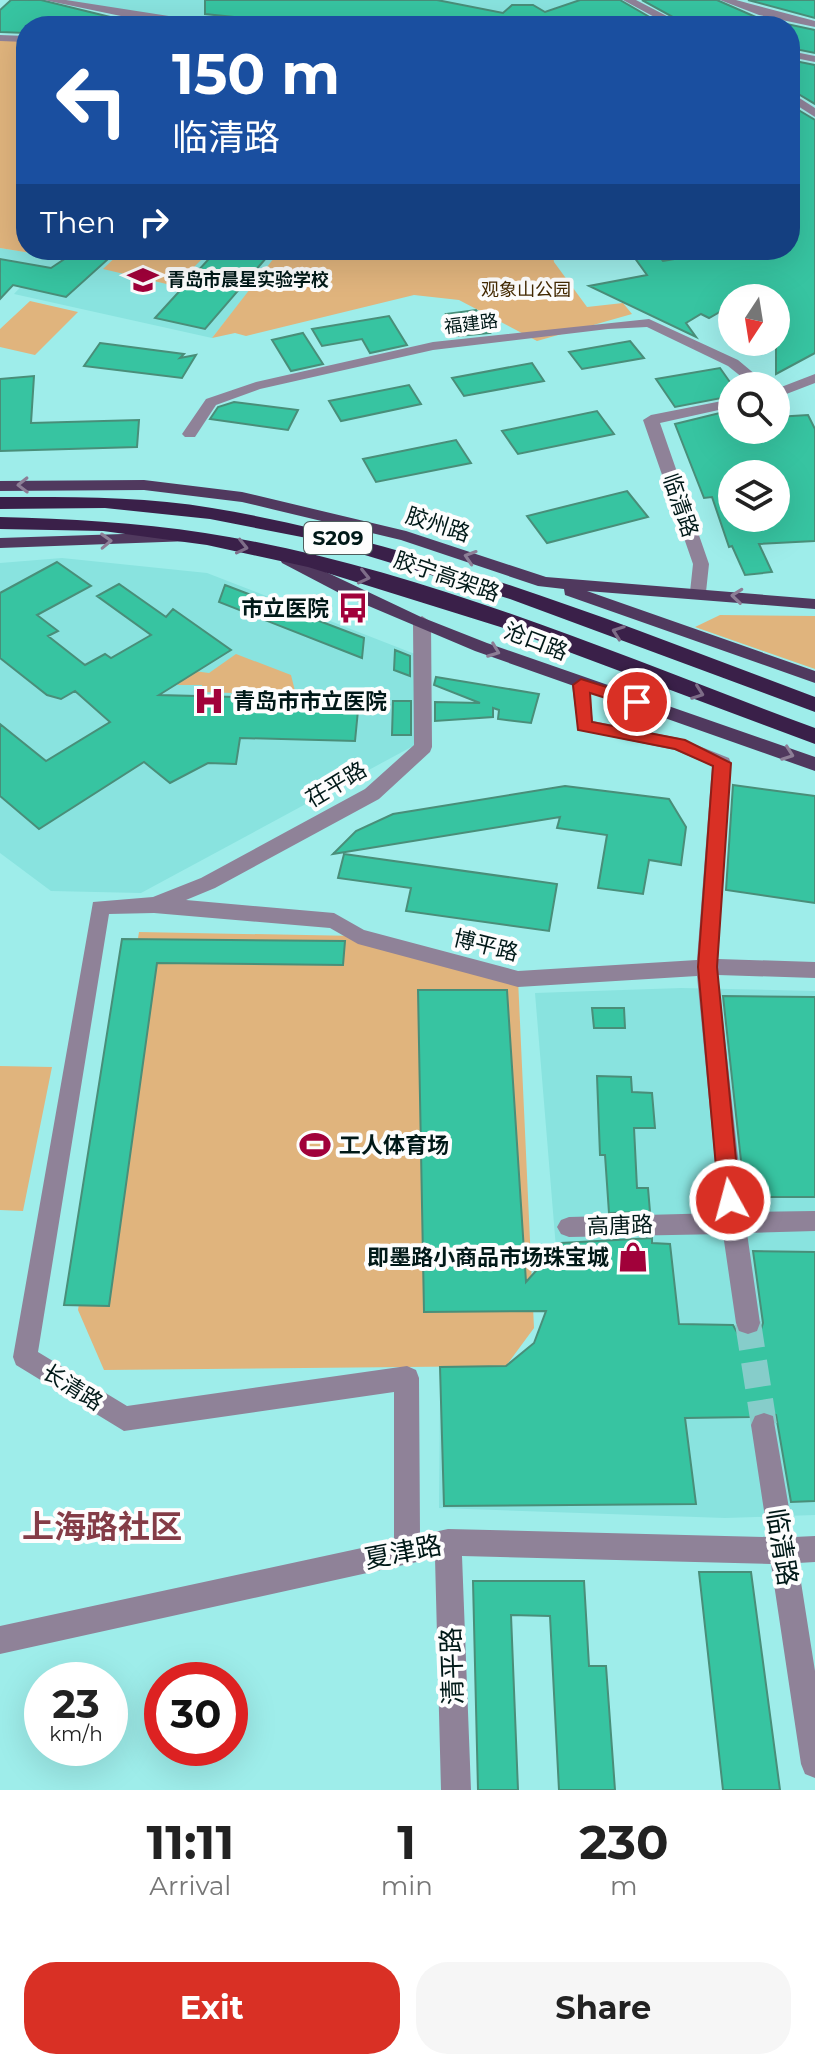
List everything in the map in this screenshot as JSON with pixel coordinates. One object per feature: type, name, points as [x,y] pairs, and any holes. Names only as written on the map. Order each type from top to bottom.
[{"type":"highway","points":[[70,484],[188,497],[288,517],[392,546],[514,595]]},
{"type":"highway","name":"胶宁高架路","points":[[0,503],[83,501],[243,518],[338,538],[514,595],[806,701]]},
{"type":"highway","name":"胶宁高架路","points":[[0,523],[98,523],[195,537],[405,586],[815,736]]},
{"type":"main road","name":"胶州路","points":[[0,486],[144,485],[256,500],[406,536],[544,582],[698,592],[815,604]]},
{"type":"main road","points":[[0,543],[195,537]]},
{"type":"main road","points":[[288,559],[356,597],[422,622]]},
{"type":"main road","points":[[544,582],[815,677]]},
{"type":"main road","name":"沧口路","points":[[422,622],[581,685],[815,764]]},
{"type":"street","points":[[49,0],[134,16]]},
{"type":"street","points":[[628,0],[660,16]]},
{"type":"street","points":[[725,0],[756,16]]},
{"type":"street","name":"福建路","points":[[190,434],[211,402],[256,386],[433,346],[608,325],[649,323],[733,363],[744,372]]},
{"type":"street","points":[[790,389],[815,379]]},
{"type":"street","name":"临清路","points":[[698,592],[701,564],[651,420],[718,406]]},
{"type":"street","name":"茌平路","points":[[154,905],[208,883],[372,794],[423,747],[422,622]]},
{"type":"street","points":[[581,685],[584,726],[679,744],[722,763],[707,967],[733,1221],[748,1323]]},
{"type":"street","name":"博平路","points":[[154,905],[334,921],[358,936],[518,979],[707,967],[815,970]]},
{"type":"street","name":"长清路","points":[[154,905],[100,907],[25,1357],[124,1419],[407,1378],[407,1551]]},
{"type":"street","name":"高唐路","points":[[569,1227],[815,1221]]},
{"type":"street","name":"临清路","points":[[764,1425],[815,1764]]},
{"type":"street","name":"夏津路","points":[[0,1640],[448,1542],[782,1551],[815,1549]]},
{"type":"street","name":"清平路","points":[[448,1542],[456,1790]]},
{"type":"shaded area","points":[[65,0],[615,0],[647,16],[156,16]]},
{"type":"shaded area","name":"青岛市晨星实验学校","points":[[0,248],[16,251],[16,260],[273,260],[212,338],[14,294],[40,266],[0,258]]},
{"type":"shaded area","name":"青岛市市立医院","points":[[62,558],[207,573],[420,656],[415,745],[141,893],[51,891],[0,853],[0,563]]},
{"type":"shaded area","points":[[681,988],[815,991],[815,1515],[725,1518],[439,1508],[440,1397],[516,1382],[561,1309],[535,993]]},
{"type":"green space","points":[[0,38],[16,39],[16,251],[0,248]]},
{"type":"green space","points":[[112,260],[201,260],[175,286],[103,269]]},
{"type":"green space","name":"观象山公园","points":[[272,260],[554,260],[587,307],[623,303],[632,314],[537,341],[459,300],[414,295],[246,336],[235,333],[212,338]]},
{"type":"green space","points":[[30,301],[78,312],[35,355],[0,347],[0,329]]},
{"type":"green space","points":[[720,615],[815,616],[815,669],[695,627]]},
{"type":"green space","points":[[236,654],[291,675],[296,695],[201,692],[202,685],[177,685],[194,671],[209,673]]},
{"type":"green space","name":"工人体育场","points":[[139,932],[358,936],[518,979],[534,1328],[506,1366],[104,1370],[78,1310]]},
{"type":"green space","points":[[0,1066],[52,1067],[23,1211],[0,1210]]},
{"type":"building","points":[[11,0],[41,0],[106,16],[16,16],[16,33],[0,32],[0,10]]},
{"type":"building","points":[[205,0],[437,0],[503,13],[512,5],[533,5],[545,12],[580,0],[620,0],[648,16],[224,16],[205,14]]},
{"type":"building","points":[[642,0],[717,0],[753,16],[671,16]]},
{"type":"building","points":[[748,0],[815,0],[815,18]]},
{"type":"building","points":[[800,27],[815,30],[815,53],[800,50]]},
{"type":"building","points":[[800,62],[815,65],[815,104],[800,95]]},
{"type":"building","points":[[800,111],[815,120],[815,353],[776,372],[776,356],[790,356],[790,284],[718,284],[718,313],[709,318],[701,314],[686,323],[696,337],[589,286],[647,275],[636,260],[800,260]]},
{"type":"building","points":[[0,259],[51,268],[63,260],[107,260],[66,297],[13,285],[0,299]]},
{"type":"building","points":[[208,260],[264,260],[205,329],[155,318]]},
{"type":"building","points":[[476,310],[490,333],[459,336],[446,314]]},
{"type":"building","points":[[389,316],[407,345],[370,353],[362,339],[322,346],[312,329]]},
{"type":"building","points":[[303,333],[323,364],[291,371],[272,340]]},
{"type":"building","points":[[630,341],[644,358],[582,369],[569,352]]},
{"type":"building","points":[[100,343],[184,354],[180,358],[196,355],[182,378],[84,366]]},
{"type":"building","points":[[532,363],[544,381],[464,396],[452,378]]},
{"type":"building","points":[[720,368],[723,372],[718,372],[718,399],[675,407],[656,379]]},
{"type":"building","points":[[34,376],[31,423],[139,420],[137,447],[0,451],[0,379]]},
{"type":"building","points":[[409,385],[421,404],[341,421],[329,401]]},
{"type":"building","points":[[234,402],[298,410],[288,430],[210,419],[218,407]]},
{"type":"building","points":[[597,411],[614,434],[518,454],[502,431]]},
{"type":"building","points":[[718,413],[718,444],[790,444],[790,416],[808,415],[815,429],[815,541],[759,544],[772,572],[745,575],[724,532],[790,532],[790,460],[718,460],[718,515],[712,497],[704,498],[675,424]]},
{"type":"building","points":[[456,440],[471,463],[376,482],[363,459]]},
{"type":"building","points":[[627,491],[648,517],[547,543],[527,516]]},
{"type":"building","points":[[57,562],[91,586],[37,615],[58,631],[48,636],[85,665],[105,654],[111,658],[151,635],[97,596],[119,584],[166,617],[173,609],[231,650],[159,695],[359,700],[355,741],[240,738],[236,764],[208,763],[170,783],[144,762],[39,829],[0,796],[0,724],[46,761],[110,722],[75,691],[61,699],[47,695],[0,658],[0,593]]},
{"type":"building","points":[[225,585],[364,638],[362,658],[219,602]]},
{"type":"building","points":[[395,650],[410,656],[410,676],[394,670]]},
{"type":"building","points":[[436,677],[539,694],[531,723],[498,719],[499,710],[493,708],[493,717],[435,721],[435,702],[480,703],[434,685]]},
{"type":"building","points":[[393,701],[411,701],[411,735],[392,735]]},
{"type":"building","points":[[733,785],[815,796],[815,903],[726,890]]},
{"type":"building","points":[[565,786],[669,799],[686,827],[681,865],[649,860],[643,894],[598,888],[607,835],[557,828],[560,817],[333,854],[356,831],[393,814]]},
{"type":"building","points":[[344,854],[557,884],[549,931],[406,911],[411,888],[338,878]]},
{"type":"building","points":[[122,939],[345,941],[343,965],[157,963],[109,1306],[64,1305]]},
{"type":"building","points":[[418,990],[507,990],[526,1282],[561,1243],[652,1238],[652,1243],[670,1244],[679,1324],[733,1325],[738,1334],[749,1337],[760,1332],[763,1323],[753,1251],[815,1252],[815,1501],[791,1502],[776,1415],[763,1410],[751,1417],[685,1418],[696,1504],[444,1506],[440,1367],[506,1366],[534,1343],[546,1311],[424,1312]]},
{"type":"building","points":[[723,996],[815,997],[815,1197],[745,1197]]},
{"type":"building","points":[[592,1008],[624,1008],[625,1028],[594,1028]]},
{"type":"building","points":[[597,1076],[631,1077],[632,1092],[652,1093],[655,1128],[634,1128],[637,1188],[648,1188],[650,1212],[609,1213],[605,1155],[600,1155]]},
{"type":"building","points":[[699,1572],[751,1572],[780,1790],[723,1790]]},
{"type":"building","points":[[473,1581],[584,1581],[589,1666],[606,1666],[615,1790],[559,1790],[550,1616],[511,1615],[518,1790],[478,1790]]},
{"type":"tunnel","points":[[748,1323],[764,1425]]},
{"type":"place","name":"青岛市晨星实验学校","points":[[143,280]]},
{"type":"place","name":"市立医院","points":[[353,608]]},
{"type":"place","name":"青岛市市立医院","points":[[209,701]]},
{"type":"place","name":"工人体育场","points":[[315,1145]]},
{"type":"place","name":"即墨路小商品市场珠宝城","points":[[633,1257]]},
{"type":"district","name":"上海路社区","points":[[102,1527]]},
{"type":"route","points":[[637,702],[581,685],[584,726],[679,744],[722,763],[707,967],[730,1200]]}]
